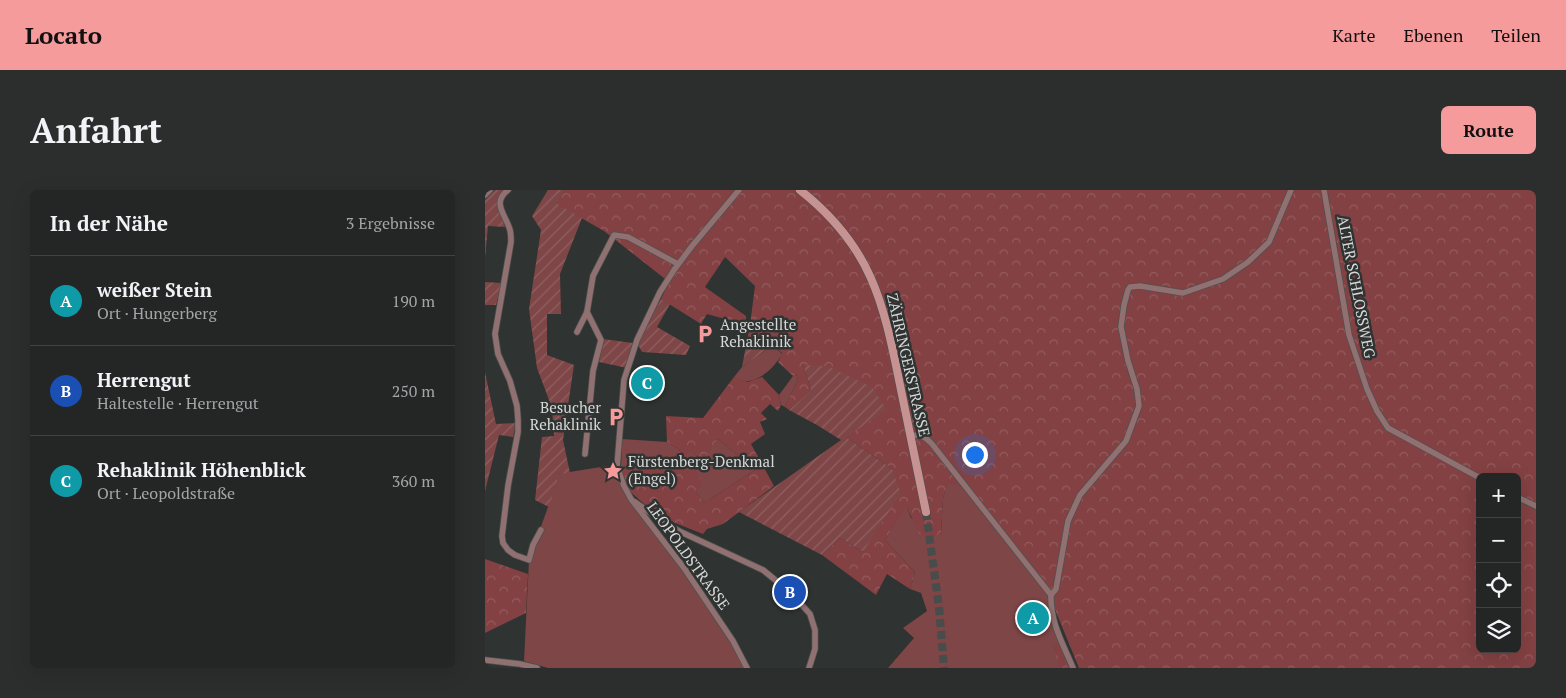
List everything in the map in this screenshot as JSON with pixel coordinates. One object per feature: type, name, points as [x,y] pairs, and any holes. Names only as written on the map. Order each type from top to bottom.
[{"type":"main road","name":"ZÄHRINGERSTRASSE","points":[[799,190],[821,208],[839,227],[856,250],[880,299],[888,326],[926,512]]},
{"type":"street","points":[[485,195],[490,190]]},
{"type":"street","points":[[508,190],[500,203],[510,230],[511,242],[495,334],[499,354],[510,381],[517,406],[518,432],[508,486],[502,536],[503,543],[515,555],[529,560],[533,544],[541,530]]},
{"type":"street","name":"LEOPOLDSTRASSE","points":[[739,190],[678,264],[660,292],[637,340],[624,380],[617,467],[631,499],[684,568],[733,641],[747,668]]},
{"type":"street","points":[[1073,668],[1054,623],[1050,608],[1051,595],[1056,589],[1068,521],[1080,494],[1126,441],[1139,406],[1137,389],[1128,361],[1121,327],[1128,290],[1130,287],[1140,286],[1183,293],[1223,279],[1248,262],[1269,242],[1291,190]]},
{"type":"street","name":"ALTER SCHLOSSWEG","points":[[1324,190],[1349,335],[1377,411],[1388,428],[1476,476]]},
{"type":"street","points":[[577,332],[587,312],[593,276],[614,235],[627,237],[678,264]]},
{"type":"street","points":[[585,454],[593,371],[601,340],[587,312]]},
{"type":"street","points":[[911,435],[920,435],[932,444],[1051,595]]},
{"type":"street","points":[[631,499],[663,522],[681,532],[763,570],[790,592],[810,614],[815,630],[815,649],[809,668]]},
{"type":"street","points":[[1521,499],[1536,506]]},
{"type":"street","points":[[485,660],[537,668]]},
{"type":"shaded area","points":[[495,190],[504,190],[498,199],[505,227],[488,226],[485,258],[485,200]]},
{"type":"shaded area","points":[[548,190],[565,190],[556,203],[582,218],[560,274],[561,314],[547,314],[547,355],[574,365],[563,440],[570,473],[557,474],[557,482],[549,507],[535,500],[542,437],[554,436],[552,408],[537,368],[529,309],[541,230],[532,216]]},
{"type":"shaded area","points":[[485,282],[502,283],[496,305],[485,305]]},
{"type":"shaded area","points":[[661,299],[670,304],[657,327],[690,346],[686,355],[642,352],[638,345]]},
{"type":"shaded area","points":[[750,325],[773,345],[742,367]]},
{"type":"shaded area","points":[[603,339],[633,343],[627,368],[599,362]]},
{"type":"shaded area","points":[[773,345],[782,354],[769,371],[749,381],[734,377],[742,367]]},
{"type":"shaded area","points":[[803,365],[827,366],[872,387],[887,410],[846,437],[892,469],[901,493],[863,552],[840,538],[822,555],[739,512],[841,440],[789,410],[811,390]]},
{"type":"shaded area","points":[[485,372],[496,424],[516,423],[513,437],[499,435],[485,491]]},
{"type":"shaded area","points":[[798,375],[785,407],[781,405],[779,395],[793,376]]},
{"type":"shaded area","points":[[622,439],[667,442],[680,450],[667,468],[621,467]]},
{"type":"shaded area","points":[[718,439],[755,470],[704,503],[696,492],[683,463],[689,449],[702,460]]},
{"type":"shaded area","points":[[607,466],[617,467],[624,486],[684,568],[747,668],[548,668],[524,661],[529,560],[553,493],[557,474]]},
{"type":"shaded area","points":[[948,482],[962,486],[1051,595],[1050,608],[1073,668],[888,668],[914,638],[903,628],[927,611],[921,593],[910,589],[915,572],[885,540],[906,505],[911,518],[941,535],[943,498]]},
{"type":"green space","points":[[565,190],[1536,190],[1536,668],[1079,668],[1047,590],[967,488],[948,483],[943,498],[941,535],[921,537],[906,506],[885,540],[915,572],[910,589],[887,574],[876,595],[822,555],[840,538],[863,552],[892,469],[846,437],[803,365],[811,390],[789,410],[785,407],[798,375],[793,376],[778,362],[782,353],[750,325],[755,286],[725,257],[705,287],[746,316],[746,325],[707,314],[701,324],[661,299],[669,282],[604,231],[555,203]]},
{"type":"green space","points":[[734,377],[748,382],[762,377],[779,395],[781,405],[778,411],[770,404],[761,413],[767,419],[760,422],[765,434],[751,444],[774,486],[723,524],[707,529],[703,534],[670,521],[644,504],[624,486],[621,467],[667,468],[680,450],[667,442],[666,416],[703,418]],"holes":[[[718,439],[755,470],[704,503],[696,492],[702,483],[697,470],[683,463],[690,450],[703,461]]]},
{"type":"green space","points":[[485,559],[528,574],[526,613],[485,633]]},
{"type":"green space","points":[[1053,644],[1059,645],[1068,668],[1059,668]]},
{"type":"tunnel","points":[[926,512],[939,607],[944,668]]},
{"type":"place","name":"Angestellte Rehaklinik","points":[[705,334]]},
{"type":"place","name":"Rehaklinik Höhenblick","points":[[647,383]]},
{"type":"place","name":"Besucher Rehaklinik","points":[[616,417]]},
{"type":"place","name":"Fürstenberg-Denkmal (Engel)","points":[[613,471]]},
{"type":"place","name":"Herrengut","points":[[790,592]]},
{"type":"place","name":"weißer Stein","points":[[1033,618]]}]
